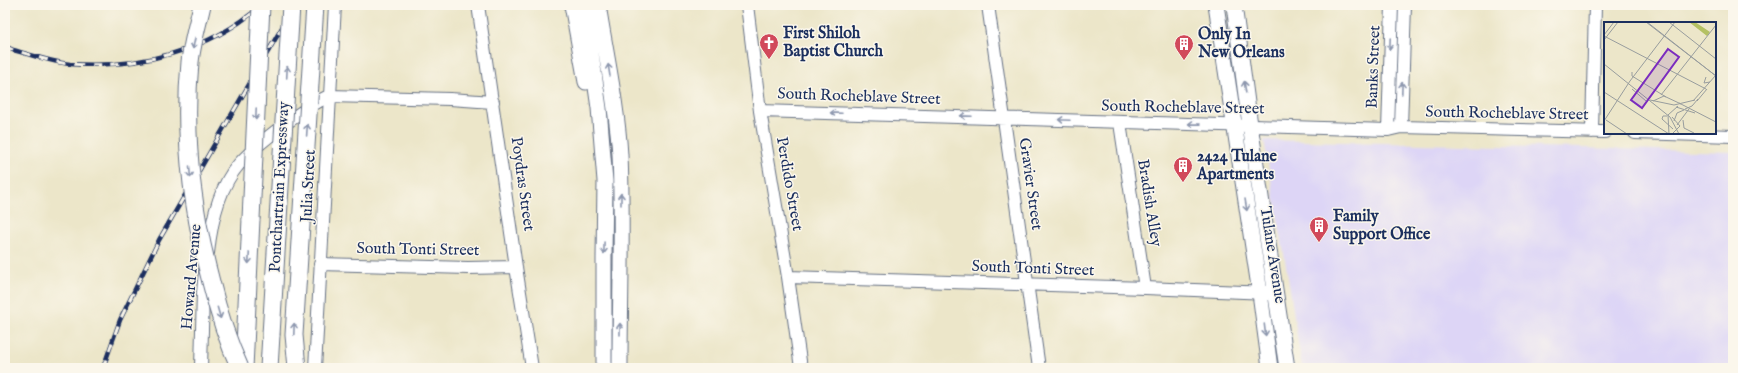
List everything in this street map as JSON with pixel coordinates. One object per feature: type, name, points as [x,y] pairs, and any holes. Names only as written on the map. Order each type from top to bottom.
[{"type":"highway","points":[[202,5],[190,68],[187,135],[192,196],[201,247],[220,316],[240,368]]},
{"type":"highway","name":"Pontchartrain Expressway","points":[[244,368],[261,5]]},
{"type":"highway","name":"Pontchartrain Expressway","points":[[269,368],[291,5]]},
{"type":"highway","points":[[297,368],[294,335],[295,312],[315,5]]},
{"type":"highway","points":[[240,368],[246,332]]},
{"type":"main road","points":[[572,5],[605,181]]},
{"type":"main road","points":[[584,5],[599,108],[605,181],[604,368]]},
{"type":"main road","points":[[598,5],[616,115],[620,154],[620,368]]},
{"type":"main road","name":"Tulane Avenue","points":[[1216,5],[1270,368]]},
{"type":"main road","name":"Tulane Avenue","points":[[1234,5],[1250,125],[1277,294],[1287,368]]},
{"type":"street","name":"Julia Street","points":[[315,368],[335,5]]},
{"type":"street","name":"Poydras Street","points":[[478,5],[532,368]]},
{"type":"street","name":"Perdido Street","points":[[747,5],[760,111],[788,277],[801,368]]},
{"type":"street","name":"Gravier Street","points":[[988,5],[1005,117],[1039,368]]},
{"type":"street","name":"Banks Street","points":[[1388,130],[1392,5]]},
{"type":"street","name":"Banks Street","points":[[1401,127],[1406,5]]},
{"type":"street","points":[[1592,132],[1595,5]]},
{"type":"street","points":[[329,96],[450,99],[493,102]]},
{"type":"street","name":"Howard Avenue","points":[[200,368],[204,284],[211,226],[220,200],[238,165],[269,136],[317,101],[329,96]]},
{"type":"street","name":"South Rocheblave Street","points":[[760,111],[1005,117],[1120,123],[1233,124],[1388,130],[1401,127],[1604,132]]},
{"type":"street","name":"Bradish Alley","points":[[1120,123],[1145,288]]},
{"type":"street","points":[[1668,134],[1733,136]]},
{"type":"street","name":"South Tonti Street","points":[[320,264],[468,268],[516,267]]},
{"type":"street","name":"South Tonti Street","points":[[788,277],[1145,288],[1277,294]]},
{"type":"shaded area","points":[[1264,140],[1733,152],[1733,368],[1302,368]]},
{"type":"railway","points":[[5,46],[13,50],[56,62],[70,64],[96,65],[147,60],[172,54],[220,34],[242,21],[262,5]]},
{"type":"railway","points":[[103,368],[120,320],[159,240],[295,5]]},
{"type":"place","name":"First Shiloh Baptist Church","points":[[769,60]]},
{"type":"place","name":"Only In New Orleans","points":[[1184,61]]},
{"type":"place","name":"2424 Tulane Apartments","points":[[1183,183]]},
{"type":"place","name":"Family Support Office","points":[[1319,243]]}]
